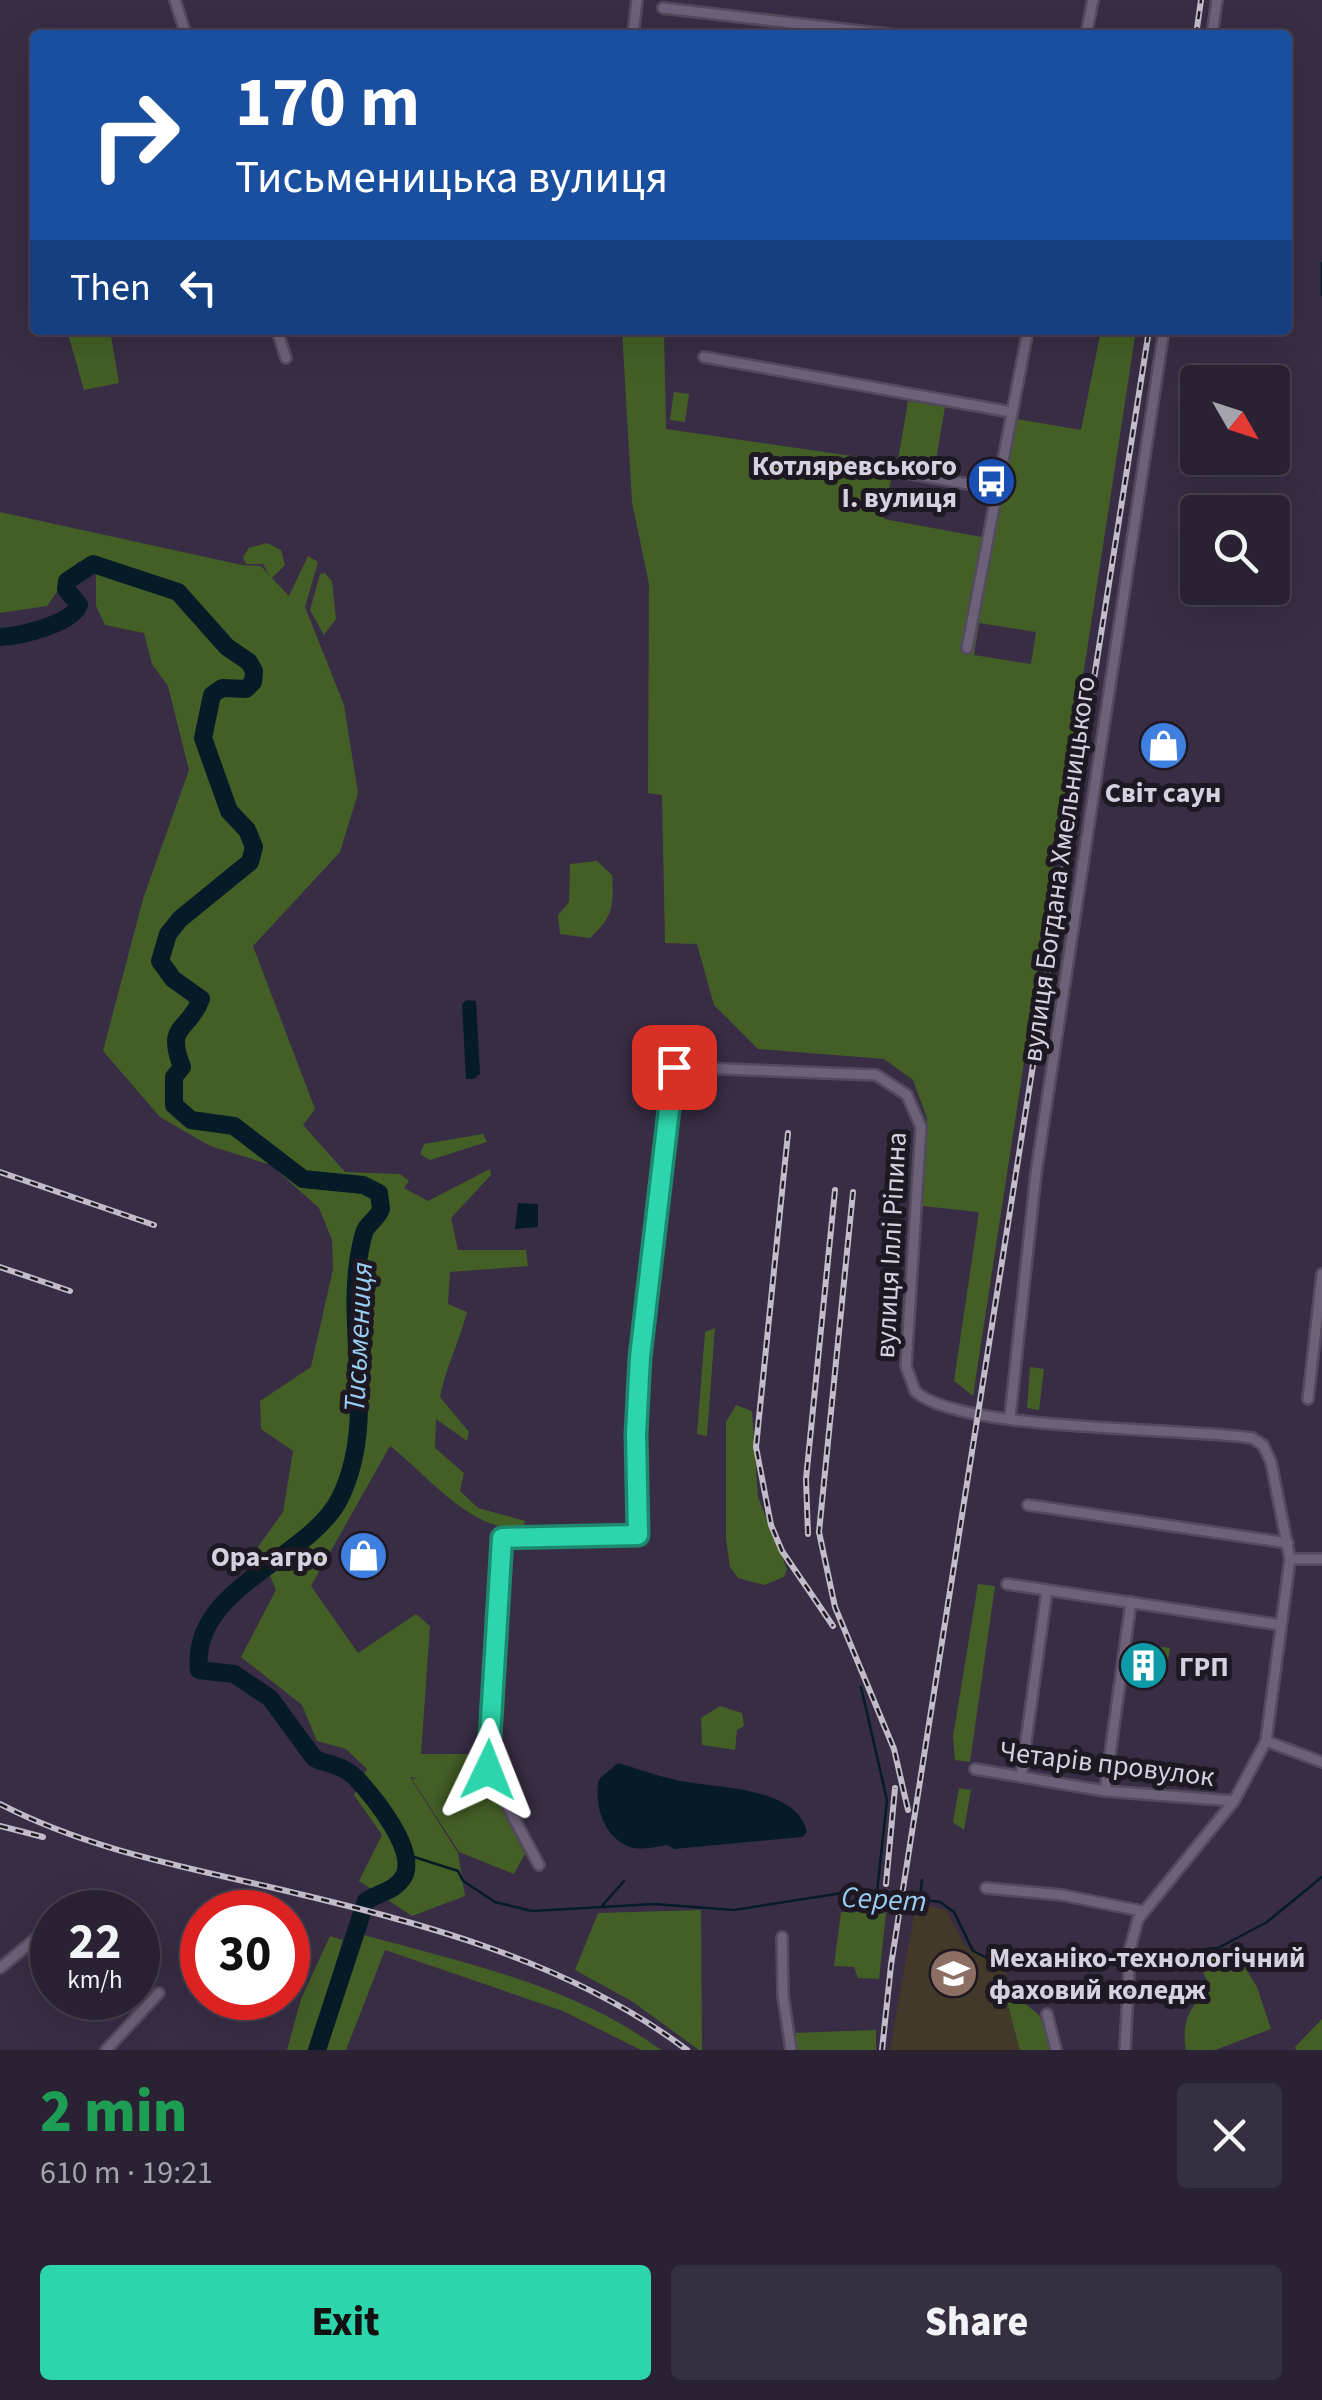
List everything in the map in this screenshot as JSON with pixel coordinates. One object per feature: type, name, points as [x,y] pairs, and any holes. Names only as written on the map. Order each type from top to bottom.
[{"type":"street","points":[[175,0],[184,30]]},
{"type":"street","points":[[634,30],[637,0]]},
{"type":"street","points":[[1087,30],[1093,0]]},
{"type":"street","points":[[1213,30],[1218,0]]},
{"type":"street","points":[[663,8],[851,30]]},
{"type":"street","points":[[279,335],[286,358]]},
{"type":"street","points":[[967,648],[1027,335]]},
{"type":"street","name":"вулиця Богдана Хмельницького","points":[[1010,1417],[1036,1172],[1163,335]]},
{"type":"street","points":[[704,357],[1011,412]]},
{"type":"street","points":[[890,470],[996,489]]},
{"type":"street","name":"вулиця Іллі Ріпина","points":[[539,1865],[488,1770],[502,1538],[638,1535],[636,1434],[640,1357],[674,1067],[762,1074],[863,1073],[899,1086],[914,1104],[922,1127],[907,1377],[923,1399],[1010,1417],[1107,1429],[1245,1436],[1263,1445],[1281,1499],[1288,1543]]},
{"type":"street","points":[[1308,1399],[1322,1274]]},
{"type":"street","points":[[1028,1504],[1288,1543],[1290,1559],[1266,1741],[1234,1800],[1142,1911],[1130,1949],[1125,2050]]},
{"type":"street","points":[[1290,1559],[1322,1559]]},
{"type":"street","points":[[1007,1584],[1281,1624]]},
{"type":"street","points":[[1021,1776],[1047,1590]]},
{"type":"street","points":[[1105,1791],[1131,1602]]},
{"type":"street","points":[[1266,1741],[1322,1762]]},
{"type":"street","name":"Четарів провулок","points":[[975,1770],[1105,1791],[1234,1800]]},
{"type":"street","points":[[986,1888],[1062,1895],[1142,1911]]},
{"type":"street","points":[[782,1937],[783,1995],[791,2050]]},
{"type":"street","points":[[0,1968],[30,1943]]},
{"type":"street","points":[[1047,2014],[1056,2050]]},
{"type":"street","points":[[106,2050],[133,2020]]},
{"type":"shaded area","name":"Механіко-технологічний фаховий коледж","points":[[916,1903],[946,1910],[965,1946],[1005,1970],[1011,1995],[1040,2016],[1050,2050],[890,2050]]},
{"type":"green space","points":[[68,335],[111,335],[119,383],[84,390]]},
{"type":"green space","points":[[622,335],[664,335],[666,429],[894,462],[884,519],[992,539],[1017,419],[1081,430],[1100,335],[1135,335],[973,1396],[954,1381],[979,1212],[922,1206],[927,1118],[913,1080],[884,1059],[758,1049],[714,1005],[697,944],[665,943],[662,795],[648,793],[649,584],[632,502]],"holes":[[[979,623],[1036,632],[1031,664],[974,655]]]},
{"type":"green space","points":[[674,392],[689,394],[685,422],[670,420]]},
{"type":"green space","points":[[908,401],[945,407],[935,466],[898,460]]},
{"type":"green space","points":[[0,512],[242,565],[261,566],[269,575],[263,564],[246,564],[243,557],[249,548],[267,543],[281,550],[285,565],[272,578],[289,596],[308,556],[318,562],[305,607],[344,705],[358,793],[340,852],[253,946],[315,1109],[303,1125],[345,1172],[400,1174],[409,1181],[404,1188],[428,1201],[490,1169],[491,1175],[451,1218],[458,1250],[526,1250],[528,1266],[450,1272],[448,1304],[467,1312],[440,1397],[469,1432],[467,1441],[436,1419],[435,1448],[464,1473],[460,1491],[478,1508],[525,1521],[523,1529],[503,1527],[468,1512],[390,1446],[311,1586],[358,1653],[416,1614],[430,1626],[421,1754],[482,1754],[484,1775],[525,1854],[514,1874],[459,1852],[412,1779],[417,1778],[410,1777],[458,1853],[465,1896],[412,1916],[359,1881],[382,1835],[354,1795],[367,1769],[346,1749],[317,1741],[302,1705],[241,1657],[276,1590],[258,1547],[283,1512],[293,1451],[261,1429],[260,1401],[311,1367],[333,1269],[332,1240],[319,1208],[271,1165],[210,1146],[160,1117],[103,1051],[143,899],[189,770],[168,686],[152,664],[144,633],[105,625],[96,606],[96,561],[78,562],[47,606],[0,613]]},
{"type":"green space","points":[[325,573],[332,581],[336,619],[324,635],[310,610],[320,574]]},
{"type":"green space","points":[[597,861],[612,875],[608,917],[590,938],[560,934],[558,915],[569,902],[570,864]]},
{"type":"green space","points":[[483,1134],[487,1142],[430,1160],[420,1154],[424,1144]]},
{"type":"green space","points":[[715,1328],[707,1436],[697,1434],[705,1332]]},
{"type":"green space","points":[[1030,1367],[1044,1369],[1039,1410],[1027,1408]]},
{"type":"green space","points":[[736,1405],[752,1411],[758,1497],[787,1569],[784,1577],[764,1585],[738,1578],[730,1567],[726,1539],[726,1422]]},
{"type":"green space","points":[[978,1584],[995,1586],[970,1762],[955,1760],[953,1737]]},
{"type":"green space","points":[[1133,1643],[1170,1648],[1165,1680],[1129,1675]]},
{"type":"green space","points":[[720,1706],[742,1713],[744,1726],[737,1730],[735,1750],[702,1745],[701,1718]]},
{"type":"green space","points":[[959,1788],[971,1790],[964,1830],[953,1822]]},
{"type":"green space","points":[[701,1910],[699,2050],[633,2002],[575,1970],[598,1913]]},
{"type":"green space","points":[[841,1912],[886,1912],[879,1979],[858,1978],[854,1967],[834,1966]]},
{"type":"green space","points":[[364,1935],[556,1993],[627,2028],[661,2050],[641,2050],[563,2011],[385,1950],[346,2050],[326,2050]]},
{"type":"green space","points":[[330,1936],[343,1940],[309,2050],[287,2050],[295,2020],[310,2020],[310,1979]]},
{"type":"green space","points":[[1235,1951],[1257,1987],[1271,2029],[1215,2050],[1186,2050],[1188,2016],[1197,2001],[1211,1991],[1199,1962]]},
{"type":"green space","points":[[1015,1995],[1040,2016],[1050,2050],[1020,2050],[1006,1997]]},
{"type":"green space","points":[[1322,2019],[1322,2050],[1296,2050],[1295,2047]]},
{"type":"green space","points":[[876,2030],[876,2050],[794,2050],[792,2033]]},
{"type":"water","points":[[476,1001],[480,1074],[474,1079],[466,1079],[462,1004]]},
{"type":"water","points":[[518,1203],[538,1204],[538,1227],[515,1229]]},
{"type":"water","points":[[618,1763],[672,1779],[769,1797],[800,1816],[807,1832],[802,1837],[674,1849],[668,1845],[638,1848],[624,1844],[603,1821],[598,1800],[599,1779]]},
{"type":"waterway","points":[[1322,263],[1322,295]]},
{"type":"waterway","name":"Тисьмениця","points":[[0,637],[44,628],[74,612],[79,605],[66,589],[67,581],[93,564],[178,592],[227,647],[249,662],[254,671],[253,682],[246,689],[222,688],[212,695],[203,738],[229,811],[247,830],[254,847],[250,862],[180,919],[168,934],[160,961],[173,979],[201,999],[177,1035],[182,1067],[174,1077],[174,1105],[191,1120],[234,1126],[303,1179],[363,1185],[379,1193],[381,1209],[364,1233],[357,1266],[358,1434],[340,1498],[325,1520],[304,1539],[232,1595],[213,1617],[201,1641],[199,1670],[234,1674],[270,1698],[314,1758],[346,1770],[363,1786],[392,1824],[404,1852],[406,1865],[401,1881],[366,1901],[317,2050]]},
{"type":"waterway","points":[[861,1687],[887,1800],[877,1892]]},
{"type":"waterway","name":"Серет","points":[[408,1855],[458,1871],[463,1881],[495,1902],[532,1911],[654,1904],[734,1910],[855,1891],[940,1902],[954,1912],[973,1951],[1008,1968],[1218,1948],[1267,1922],[1322,1877]]},
{"type":"waterway","points":[[920,1898],[922,1880]]},
{"type":"waterway","points":[[602,1906],[624,1881]]},
{"type":"railway","points":[[1197,30],[1201,0]]},
{"type":"railway","points":[[882,2050],[891,1965],[1148,335]]},
{"type":"railway","points":[[788,1133],[756,1447],[771,1525],[782,1551],[833,1626]]},
{"type":"railway","points":[[0,1172],[154,1225]]},
{"type":"railway","points":[[808,1534],[806,1479],[835,1190]]},
{"type":"railway","points":[[853,1192],[819,1532],[835,1607],[894,1749],[908,1810]]},
{"type":"railway","points":[[0,1267],[70,1291]]},
{"type":"railway","points":[[886,1884],[895,1788]]},
{"type":"railway","points":[[0,1804],[66,1833],[134,1855],[383,1915],[490,1948],[593,1992],[687,2050]]},
{"type":"railway","points":[[0,1826],[43,1837]]},
{"type":"place","name":"Котляревського І. вулиця","points":[[992,481]]},
{"type":"place","name":"Світ саун","points":[[1163,745]]},
{"type":"place","name":"Ора-агро","points":[[363,1556]]},
{"type":"place","name":"ГРП","points":[[1144,1666]]},
{"type":"place","name":"Механіко-технологічний фаховий коледж","points":[[954,1973]]},
{"type":"route","points":[[488,1770],[502,1538],[638,1535],[636,1434],[640,1357],[674,1067]]}]
